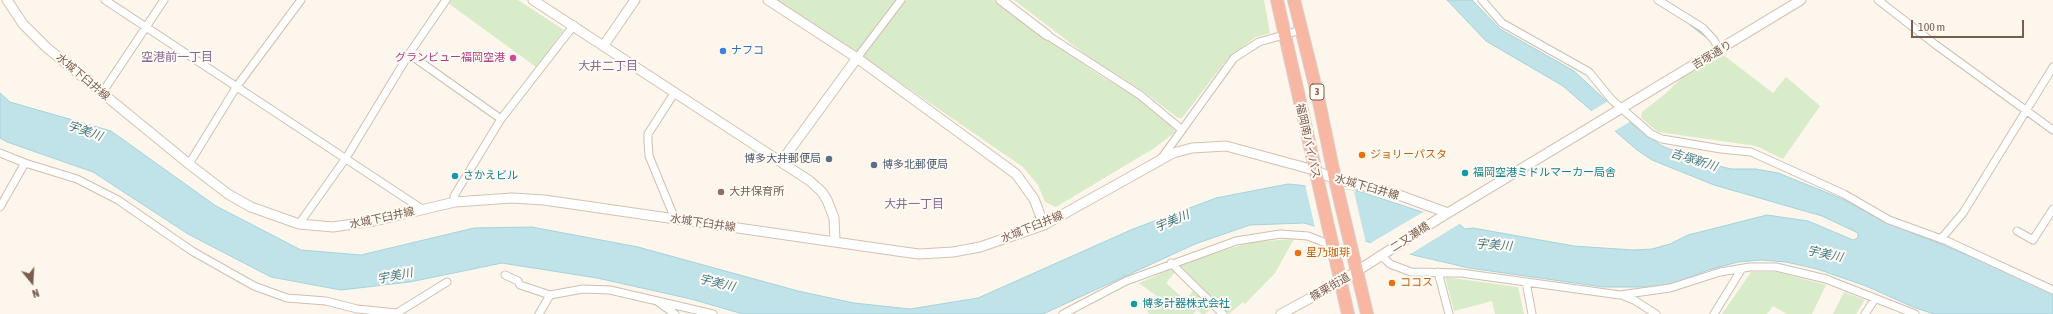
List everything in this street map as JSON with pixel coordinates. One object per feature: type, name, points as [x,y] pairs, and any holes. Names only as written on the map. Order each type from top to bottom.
[{"type":"highway","name":"福岡南バイパス","points":[[1278,0],[1314,170],[1340,282]]},
{"type":"highway","name":"福岡南バイパス","points":[[1294,0],[1318,97],[1357,271]]},
{"type":"highway","name":"3","points":[[1357,271],[1367,314]]},
{"type":"highway","name":"3","points":[[1340,282],[1348,314]]},
{"type":"main road","name":"水城下臼井線","points":[[7,0],[23,24],[46,47],[228,194],[251,207],[299,224],[334,227],[374,221],[454,202],[512,198],[544,200],[919,254],[953,252],[980,247],[1044,225],[1161,159],[1192,148],[1226,146],[1314,170],[1336,181],[1396,194],[1448,213]]},
{"type":"main road","points":[[533,0],[574,25],[810,181],[822,192],[834,218],[835,241]]},
{"type":"main road","points":[[604,45],[635,0]]},
{"type":"main road","points":[[768,0],[857,58],[1016,174],[1034,199],[1044,225]]},
{"type":"main road","points":[[1001,0],[1047,35]]},
{"type":"main road","name":"吉塚通り","points":[[1448,213],[1801,0]]},
{"type":"main road","points":[[780,162],[857,58]]},
{"type":"main road","name":"二又瀬橋","points":[[1381,255],[1448,213]]},
{"type":"main road","points":[[1357,271],[1381,255]]},
{"type":"main road","name":"篠栗街道","points":[[1281,314],[1340,282],[1357,271]]},
{"type":"street","points":[[105,0],[422,209]]},
{"type":"street","points":[[102,93],[164,0]]},
{"type":"street","points":[[189,164],[236,86],[301,0]]},
{"type":"street","points":[[299,224],[346,158],[409,54],[446,0]]},
{"type":"street","points":[[857,58],[901,0]]},
{"type":"street","points":[[1482,0],[1502,23],[1589,72],[1612,100],[1651,134],[1662,139],[1721,149],[1751,152],[1844,194],[1889,220],[1941,239],[2028,277],[2053,290]]},
{"type":"street","points":[[1658,0],[1703,28],[1714,40],[1720,50]]},
{"type":"street","points":[[1878,0],[2053,130]]},
{"type":"street","points":[[454,202],[454,196],[501,119],[574,25]]},
{"type":"street","points":[[1161,159],[1181,129],[1234,58],[1259,42],[1284,33],[1301,30]]},
{"type":"street","points":[[1047,35],[1140,95],[1181,129]]},
{"type":"street","points":[[409,54],[501,119]]},
{"type":"street","points":[[1941,239],[1963,213],[2053,67]]},
{"type":"street","points":[[675,92],[648,134],[648,148],[649,156],[675,219]]},
{"type":"street","points":[[0,153],[25,163],[77,178],[118,200],[192,251],[247,282],[287,298],[326,301],[357,309],[397,313],[447,282]]},
{"type":"street","points":[[0,207],[25,163]]},
{"type":"street","points":[[2017,231],[2033,240],[2053,209]]},
{"type":"street","points":[[1063,314],[1126,281],[1236,241],[1280,234],[1330,239]]},
{"type":"street","points":[[1381,255],[1390,264],[1411,272],[1461,273],[1620,295],[1634,300],[1656,314]]},
{"type":"street","points":[[1171,264],[1223,314]]},
{"type":"street","points":[[1620,295],[1670,288],[1720,272],[1741,270],[1750,267],[1776,267],[1826,279],[1915,314]]},
{"type":"street","points":[[1714,314],[1741,270]]},
{"type":"street","points":[[1438,272],[1449,314]]},
{"type":"street","points":[[505,275],[518,281],[520,285],[550,295],[583,288],[610,290],[713,314]]},
{"type":"street","points":[[1526,282],[1532,314]]},
{"type":"street","points":[[539,314],[550,295]]},
{"type":"street","points":[[653,299],[675,314]]},
{"type":"street","points":[[1865,314],[1875,299]]},
{"type":"green space","points":[[451,0],[518,0],[564,30],[536,67],[448,3]]},
{"type":"green space","points":[[776,0],[896,0],[856,53]]},
{"type":"green space","points":[[906,0],[996,0],[1096,73],[1135,96],[1174,128],[1175,132],[1156,147],[1056,207],[1045,202],[1038,185],[1023,167],[863,57]]},
{"type":"green space","points":[[1014,0],[1264,0],[1270,33],[1256,37],[1228,58],[1182,118],[1178,118],[1144,92],[1090,58]]},
{"type":"green space","points":[[1722,54],[1773,93],[1786,77],[1820,106],[1783,159],[1756,146],[1658,132],[1641,118],[1642,112],[1682,78]]},
{"type":"green space","points":[[1294,239],[1275,273],[1245,304],[1243,302],[1229,314],[1179,264],[1251,242]]},
{"type":"green space","points":[[1171,269],[1175,272],[1166,283],[1185,300],[1194,290],[1212,307],[1205,314],[1202,314],[1197,310],[1193,314],[1150,314],[1147,312],[1158,297],[1139,283]]},
{"type":"green space","points":[[1751,272],[1777,272],[1826,285],[1812,314],[1787,314],[1773,306],[1767,314],[1722,314]]},
{"type":"green space","points":[[1445,277],[1518,287],[1524,314],[1495,314],[1492,301],[1454,311]]},
{"type":"green space","points":[[1844,292],[1865,300],[1856,314],[1833,314]]},
{"type":"water","points":[[1447,0],[1472,0],[1500,29],[1574,71],[1629,122],[1662,146],[1704,162],[1731,169],[1756,169],[1778,173],[1840,198],[1888,223],[1995,266],[2053,294],[2053,314],[1934,314],[1913,307],[1866,286],[1817,269],[1786,262],[1761,260],[1738,262],[1708,270],[1673,284],[1658,287],[1603,287],[1469,268],[1409,254],[1304,223],[1250,225],[1195,244],[1043,314],[743,314],[691,299],[597,278],[502,263],[410,282],[341,290],[271,277],[188,234],[93,172],[7,142],[0,138],[0,93],[10,102],[111,131],[216,206],[301,250],[361,255],[474,228],[532,227],[638,247],[798,291],[854,303],[910,309],[978,298],[1133,229],[1216,198],[1288,184],[1358,191],[1459,224],[1465,229],[1473,228],[1574,246],[1633,250],[1652,249],[1670,244],[1688,235],[1767,215],[1808,221],[1853,240],[1858,238],[1858,233],[1822,216],[1714,185],[1652,160],[1637,150],[1563,86],[1486,41]]},
{"type":"pier","points":[[1610,100],[1631,121],[1613,132],[1590,112]]},
{"type":"pier","points":[[1305,184],[1357,191],[1354,192],[1366,243],[1315,228]]},
{"type":"pier","points":[[1425,211],[1461,223],[1407,256],[1369,244]]},
{"type":"waterway","points":[[1690,24],[1707,37]]},
{"type":"place","name":"ナフコ","points":[[723,51]]},
{"type":"place","name":"グランビュー福岡空港","points":[[513,58]]},
{"type":"place","name":"ジョリーパスタ","points":[[1362,155]]},
{"type":"place","name":"博多大井郵便局","points":[[829,159]]},
{"type":"place","name":"博多北郵便局","points":[[874,165]]},
{"type":"place","name":"福岡空港ミドルマーカー局舎","points":[[1465,173]]},
{"type":"place","name":"さかえビル","points":[[455,176]]},
{"type":"place","name":"大井保育所","points":[[721,192]]},
{"type":"place","name":"星乃珈琲","points":[[1298,253]]},
{"type":"place","name":"ココス","points":[[1392,283]]},
{"type":"place","name":"博多計器株式会社","points":[[1134,304]]},
{"type":"district","name":"空港前一丁目","points":[[177,57]]},
{"type":"district","name":"大井二丁目","points":[[608,66]]},
{"type":"district","name":"大井一丁目","points":[[914,204]]},
{"type":"water label","name":"宇美川","points":[[85,131]]},
{"type":"water label","name":"吉塚新川","points":[[1694,160]]},
{"type":"water label","name":"宇美川","points":[[1172,221]]},
{"type":"water label","name":"宇美川","points":[[1494,245]]},
{"type":"water label","name":"宇美川","points":[[1825,254]]},
{"type":"water label","name":"宇美川","points":[[395,276]]},
{"type":"water label","name":"宇美川","points":[[717,283]]}]
